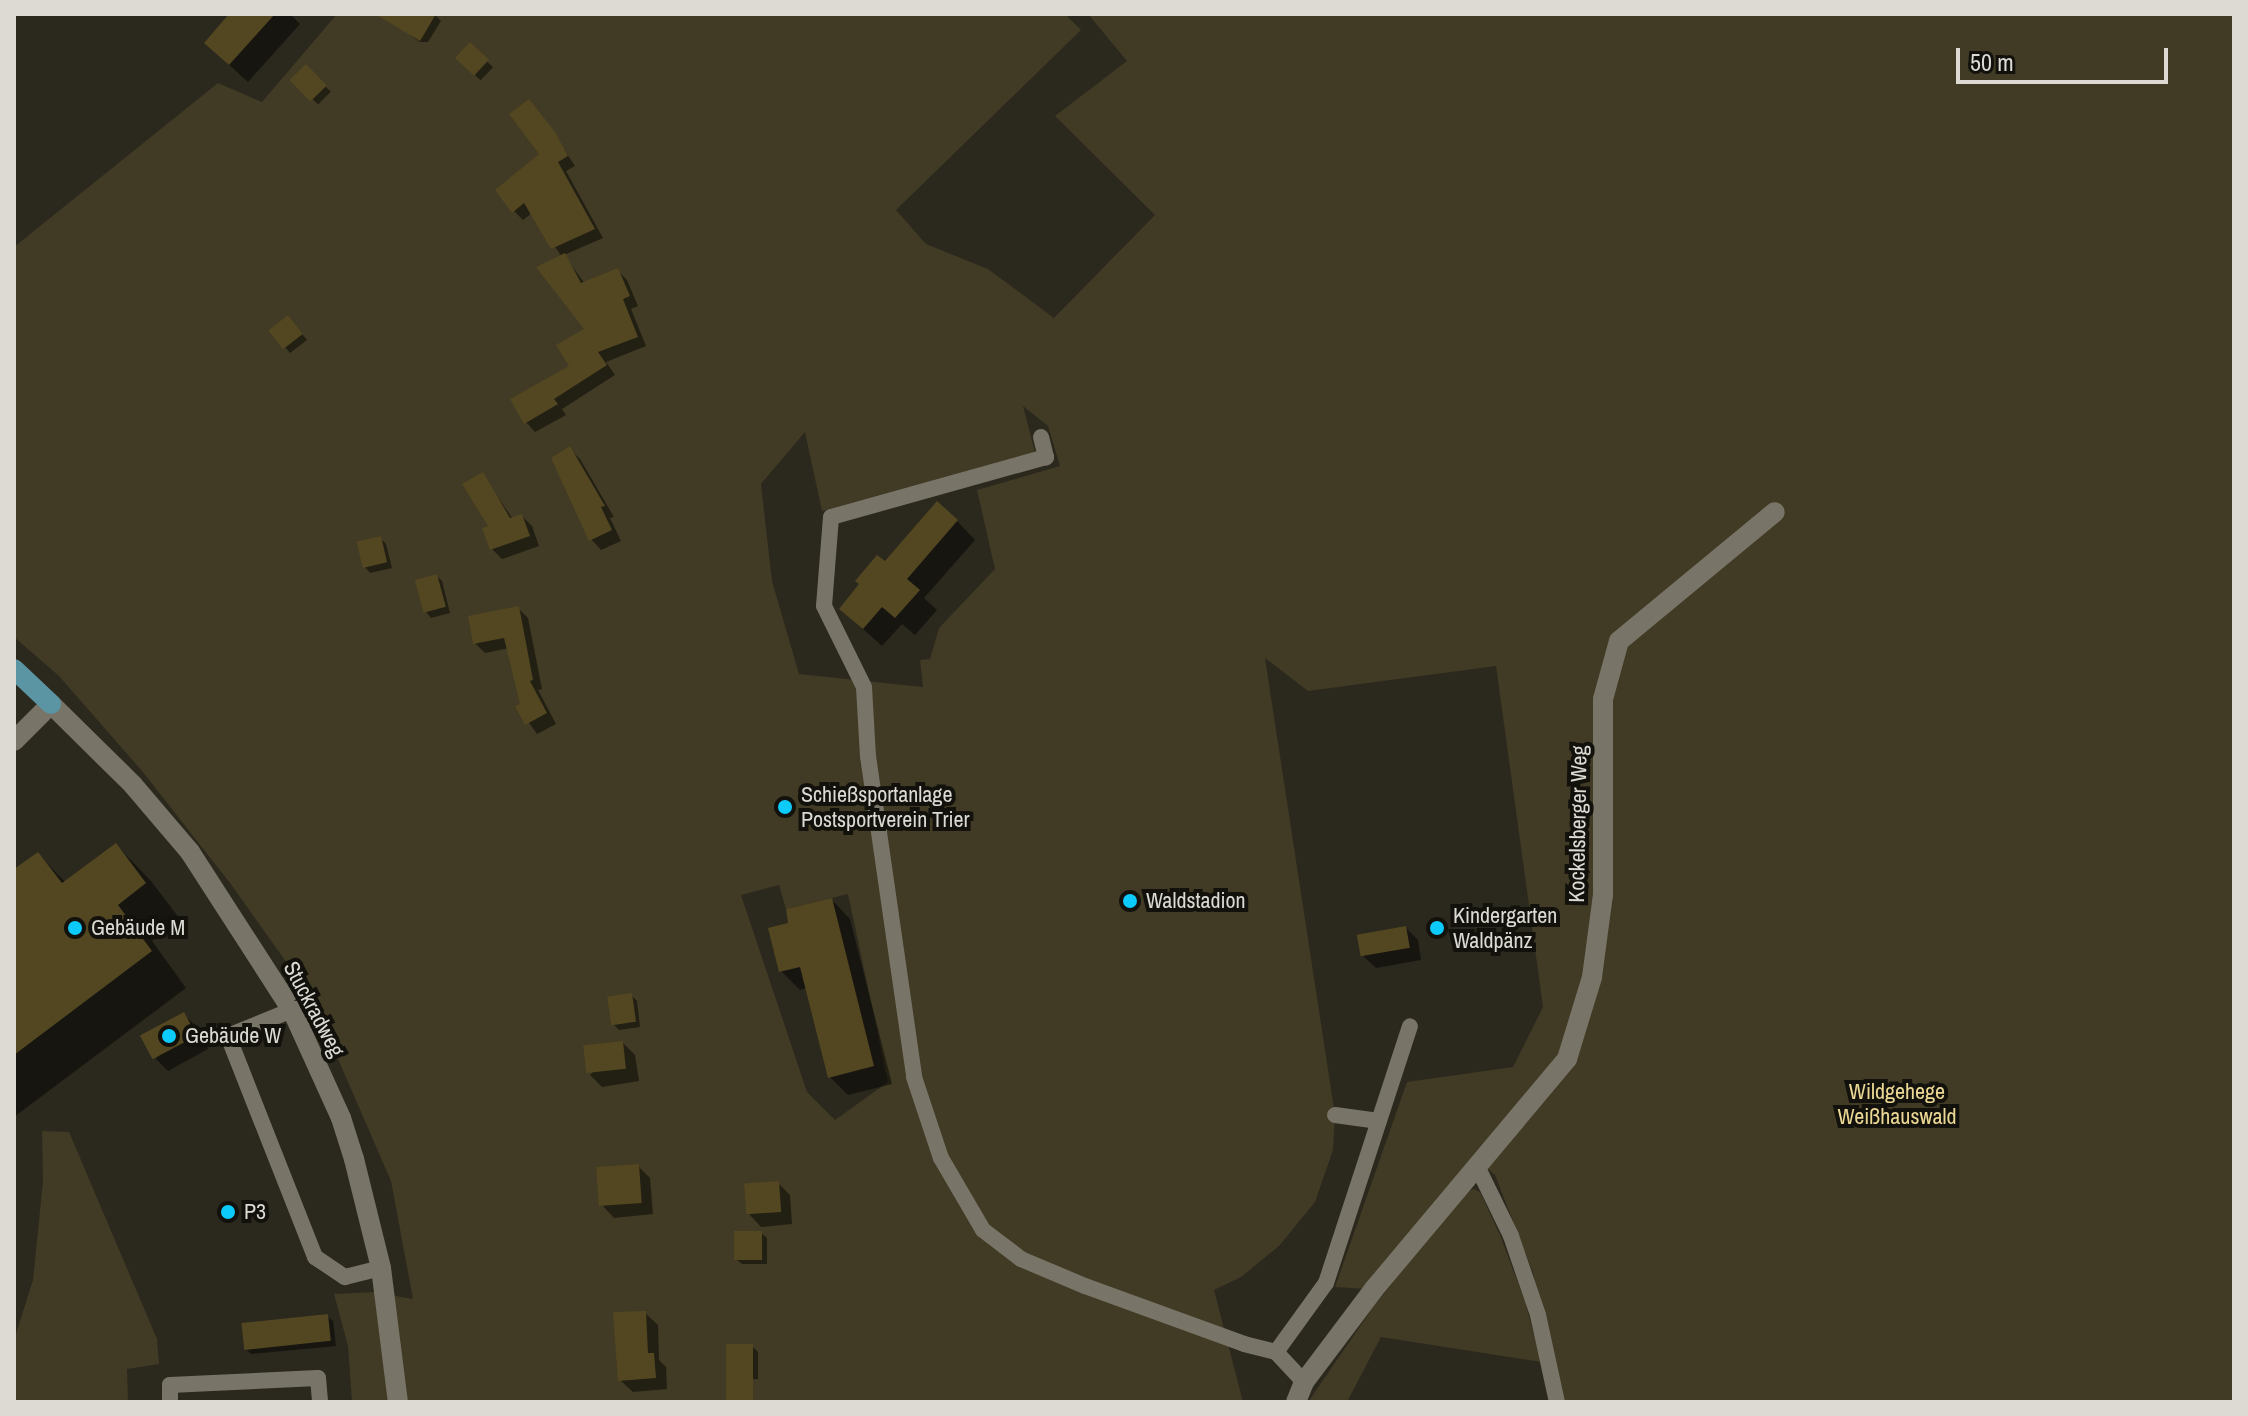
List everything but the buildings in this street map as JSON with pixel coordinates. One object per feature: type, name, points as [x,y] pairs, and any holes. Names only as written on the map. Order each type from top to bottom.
[{"type":"main road","points":[[14,669],[51,704]]},
{"type":"street","name":"Kockelsberger Weg","points":[[1296,1402],[1304,1382],[1374,1289],[1567,1059],[1592,977],[1603,895],[1603,699],[1619,641],[1775,512]]},
{"type":"street","points":[[14,741],[51,704]]},
{"type":"street","name":"Stuckradweg","points":[[51,704],[133,785],[190,852],[292,1010],[341,1118],[381,1268],[398,1402]]},
{"type":"lane","points":[[1041,437],[1046,457],[831,517],[824,606],[864,687],[868,756],[914,1077],[941,1158],[983,1230],[1021,1259],[1085,1286],[1244,1344],[1276,1352],[1304,1382]]},
{"type":"lane","points":[[292,1010],[228,1036],[315,1257],[345,1277],[381,1268]]},
{"type":"lane","points":[[1276,1352],[1326,1283],[1410,1026]]},
{"type":"lane","points":[[1335,1115],[1379,1121]]},
{"type":"lane","points":[[1478,1168],[1511,1236],[1538,1315],[1557,1402]]},
{"type":"lane","points":[[170,1402],[170,1385],[318,1378],[320,1402]]},
{"type":"green space","name":"Wildgehege Weißhauswald","points":[[337,14],[1065,14],[1081,30],[896,210],[926,244],[988,269],[1054,318],[1155,215],[1055,116],[1127,61],[1088,14],[2234,14],[2234,1402],[1560,1402],[1533,1273],[1495,1175],[1476,1159],[1366,1289],[1335,1287],[1407,1082],[1513,1067],[1543,1007],[1496,666],[1308,691],[1265,658],[1335,1115],[1333,1150],[1315,1202],[1279,1246],[1241,1277],[1214,1290],[1243,1402],[352,1402],[348,1346],[334,1294],[374,1292],[413,1299],[391,1181],[311,997],[230,883],[142,771],[59,676],[14,637],[14,247],[218,83],[262,102]],"holes":[[[1023,406],[1048,426],[1060,466],[977,490],[995,569],[939,628],[930,659],[920,660],[923,687],[799,674],[772,581],[761,484],[805,432],[822,511],[1035,452]],[[779,885],[786,909],[848,894],[888,1082],[835,1120],[807,1092],[741,895]]]},
{"type":"green space","points":[[42,1131],[69,1132],[157,1339],[159,1364],[127,1369],[128,1402],[14,1402],[14,1340],[33,1280],[43,1181]]},
{"type":"green space","points":[[1474,1189],[1480,1192],[1500,1235],[1525,1301],[1541,1362],[1381,1337],[1347,1402],[1308,1402],[1374,1306],[1463,1193]]},
{"type":"place","name":"Schießsportanlage Postsportverein Trier","points":[[785,807]]},
{"type":"place","name":"Waldstadion","points":[[1130,901]]},
{"type":"place","name":"Gebäude M","points":[[75,928]]},
{"type":"place","name":"Kindergarten Waldpänz","points":[[1437,928]]},
{"type":"place","name":"Gebäude W","points":[[169,1036]]},
{"type":"place","name":"P3","points":[[228,1212]]}]
